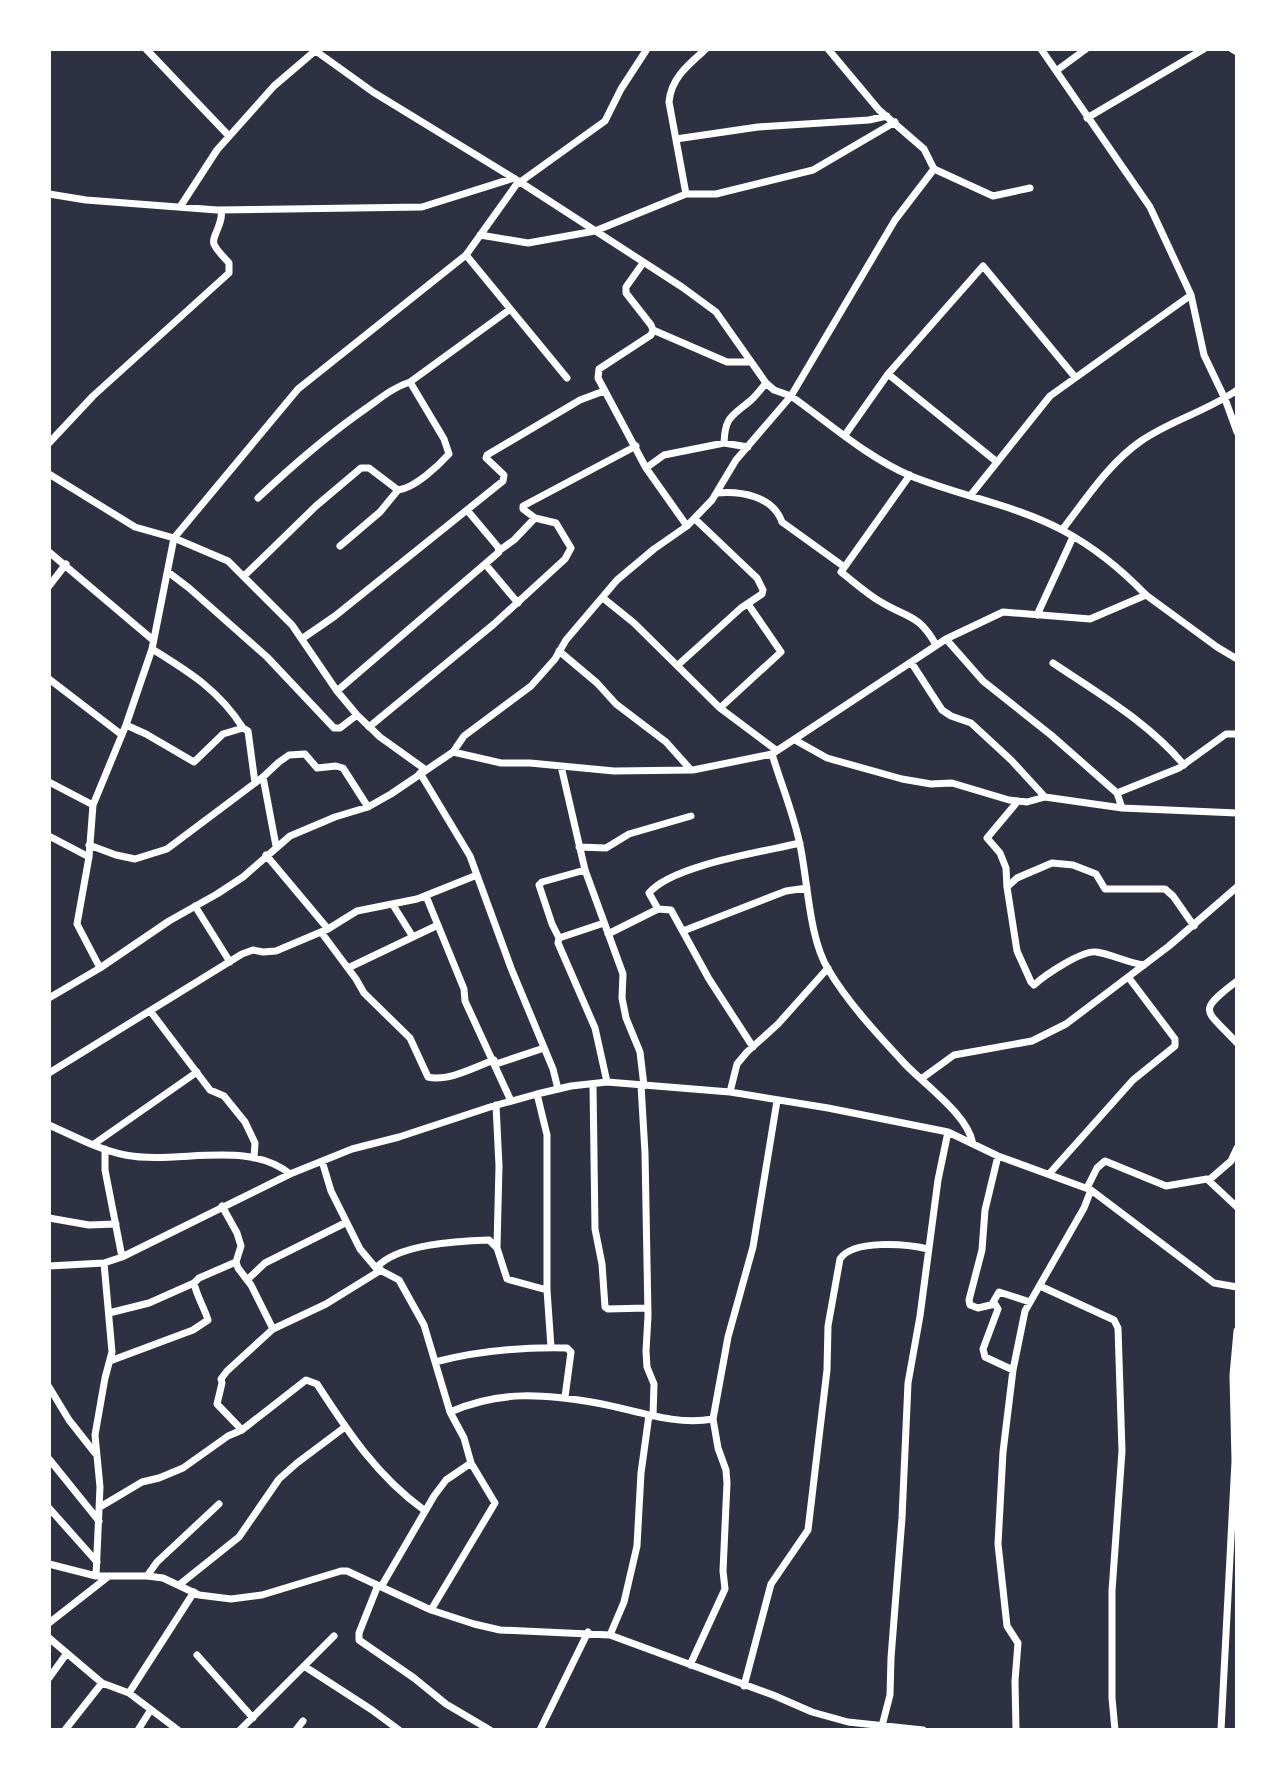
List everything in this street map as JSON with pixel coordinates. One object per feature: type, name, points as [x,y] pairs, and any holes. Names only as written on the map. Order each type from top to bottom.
[{"type":"street","points":[[146,49],[229,136]]},
{"type":"street","points":[[49,194],[86,200],[221,210],[422,207],[517,180],[605,121],[621,89],[647,49]]},
{"type":"street","points":[[686,194],[669,102],[670,93],[681,72],[706,49]]},
{"type":"street","points":[[828,49],[864,93],[924,149],[934,169],[993,196],[1030,188]]},
{"type":"street","points":[[1041,49],[1150,207],[1191,295],[1204,355],[1237,432]]},
{"type":"street","points":[[1056,71],[1086,49]]},
{"type":"street","points":[[1087,118],[1196,51],[1204,49]]},
{"type":"street","points":[[1232,49],[1237,51]]},
{"type":"street","points":[[180,206],[229,136],[274,86],[314,50],[373,92],[517,180],[716,312],[750,362],[774,390],[791,396],[883,461],[909,475],[1062,530],[1114,563],[1146,595],[1217,648],[1237,659]]},
{"type":"street","points":[[676,139],[750,128],[869,120],[887,116]]},
{"type":"street","points":[[480,235],[528,243],[595,231],[686,194],[716,194],[813,170],[895,122]]},
{"type":"street","points":[[49,998],[243,877],[276,846],[300,831],[368,807],[453,752],[464,736],[531,686],[555,659],[566,640],[630,568],[687,526],[717,493],[736,460],[791,396],[895,220],[934,169]]},
{"type":"street","points":[[100,968],[76,925],[89,857],[93,805],[122,735],[152,649],[174,538],[298,388],[466,256],[517,180]]},
{"type":"street","points":[[49,443],[93,396],[229,273],[231,266],[213,240],[221,224],[221,210]]},
{"type":"street","points":[[466,256],[567,379]]},
{"type":"street","points":[[643,263],[626,287],[626,293],[653,330],[727,362],[750,362]]},
{"type":"street","points":[[845,435],[888,374],[984,266],[1075,377]]},
{"type":"street","points":[[970,496],[1050,396],[1191,295]]},
{"type":"street","points":[[258,498],[288,469],[347,422],[399,386],[410,382],[509,310]]},
{"type":"street","points":[[653,330],[651,335],[599,369],[598,378],[646,468],[687,526]]},
{"type":"street","points":[[888,374],[996,462]]},
{"type":"street","points":[[244,576],[316,506],[361,468],[369,468],[398,490],[403,490],[446,457],[449,451],[410,382]]},
{"type":"street","points":[[724,443],[729,418],[752,400],[766,383]]},
{"type":"street","points":[[1062,530],[1123,455],[1149,436],[1225,399],[1237,390]]},
{"type":"street","points":[[303,638],[335,616],[505,478],[486,455],[580,400],[604,391]]},
{"type":"street","points":[[646,468],[664,456],[724,443],[748,447]]},
{"type":"street","points":[[369,727],[518,603],[565,559],[571,548],[556,523],[535,518],[523,509],[523,506],[636,446]]},
{"type":"street","points":[[49,474],[135,527],[174,538],[228,561],[303,638],[337,691],[357,715],[423,771],[470,856],[511,968],[553,1069],[558,1089]]},
{"type":"street","points":[[909,475],[841,572],[881,603],[919,621],[936,645]]},
{"type":"street","points":[[340,546],[380,512],[398,490]]},
{"type":"street","points":[[717,493],[736,491],[749,494],[779,514],[782,522],[843,566]]},
{"type":"street","points":[[467,510],[500,550]]},
{"type":"street","points":[[337,691],[486,565],[535,518]]},
{"type":"street","points":[[678,665],[762,594],[763,590],[757,578],[695,519]]},
{"type":"street","points":[[1037,615],[1073,537]]},
{"type":"street","points":[[49,552],[153,640]]},
{"type":"street","points":[[49,586],[66,564]]},
{"type":"street","points":[[486,565],[518,603]]},
{"type":"street","points":[[168,572],[267,657],[334,728],[340,728],[357,715]]},
{"type":"street","points":[[453,752],[501,764],[614,771],[691,770],[774,752],[936,645],[1003,612],[1090,619],[1146,595]]},
{"type":"street","points":[[603,598],[634,623],[720,708],[774,752],[800,843],[817,937],[828,968],[850,1000],[963,1121],[972,1135],[973,1144]]},
{"type":"street","points":[[720,708],[781,652],[748,604]]},
{"type":"street","points":[[946,639],[983,681],[1051,735],[1117,793],[1122,808]]},
{"type":"street","points":[[152,649],[200,679],[220,697],[247,731],[255,783]]},
{"type":"street","points":[[559,652],[597,683],[616,704],[666,742],[691,770]]},
{"type":"street","points":[[911,662],[942,710],[971,723],[1012,760],[1045,797]]},
{"type":"street","points":[[1053,663],[1097,691],[1152,732],[1184,765]]},
{"type":"street","points":[[49,679],[122,735]]},
{"type":"street","points":[[125,725],[194,762],[223,734],[243,728]]},
{"type":"street","points":[[1117,793],[1184,765],[1226,734],[1237,734]]},
{"type":"street","points":[[795,740],[827,758],[902,779],[931,784],[952,783],[1018,801],[1027,802],[1045,797],[1122,808],[1237,813]]},
{"type":"street","points":[[89,845],[135,859],[167,849],[263,778],[289,755],[305,754],[317,768],[343,768],[368,807]]},
{"type":"street","points":[[561,766],[585,870],[623,974],[622,998],[626,1018],[640,1052],[643,1085],[647,1359],[653,1384],[642,1473],[637,1546],[624,1602],[610,1635]]},
{"type":"street","points":[[263,778],[276,846]]},
{"type":"street","points":[[49,782],[93,805]]},
{"type":"street","points":[[1018,801],[987,838],[1003,859],[1006,868],[1017,951],[1034,985],[1087,952],[1098,952],[1144,965]]},
{"type":"street","points":[[579,847],[606,848],[629,834],[691,816]]},
{"type":"street","points":[[49,836],[89,857]]},
{"type":"street","points":[[658,909],[649,893],[660,883],[725,860],[800,843]]},
{"type":"street","points":[[266,855],[324,930],[364,993],[410,1038],[428,1077],[432,1079],[457,1074],[544,1048]]},
{"type":"street","points":[[1007,887],[1017,878],[1052,863],[1073,865],[1096,874],[1105,889],[1165,889],[1173,895],[1194,926]]},
{"type":"street","points":[[585,870],[542,882],[540,885],[559,938],[558,946],[595,1028],[607,1082]]},
{"type":"street","points":[[49,1073],[242,954],[253,950],[263,953],[276,951],[324,930],[357,911],[426,896],[477,875]]},
{"type":"street","points":[[921,1079],[954,1055],[1031,1041],[1066,1024],[1194,926],[1237,887]]},
{"type":"street","points":[[683,931],[786,891],[807,888]]},
{"type":"street","points":[[426,896],[464,989],[465,1001],[511,1101]]},
{"type":"street","points":[[393,905],[413,937]]},
{"type":"street","points":[[195,906],[230,962]]},
{"type":"street","points":[[608,934],[658,909],[671,910],[709,979],[753,1047]]},
{"type":"street","points":[[559,938],[604,923]]},
{"type":"street","points":[[348,968],[438,926]]},
{"type":"street","points":[[730,1092],[737,1064],[778,1024],[828,968]]},
{"type":"street","points":[[1049,1174],[1133,1080],[1175,1046],[1175,1039],[1129,978]]},
{"type":"street","points":[[1237,981],[1211,1001],[1209,1008],[1212,1017],[1237,1043]]},
{"type":"street","points":[[151,1012],[210,1090],[224,1096],[245,1122],[254,1143],[254,1158]]},
{"type":"street","points":[[94,1144],[197,1072]]},
{"type":"street","points":[[49,1266],[104,1263],[122,1257],[290,1174],[358,1147],[537,1094],[607,1082],[730,1092],[948,1132],[998,1156],[1089,1189],[1214,1283],[1236,1285]]},
{"type":"street","points":[[593,1084],[595,1228],[602,1264],[605,1307],[647,1308]]},
{"type":"street","points":[[537,1094],[547,1135],[547,1290],[551,1347]]},
{"type":"street","points":[[690,1665],[725,1589],[723,1571],[727,1483],[713,1419],[728,1337],[753,1247],[777,1101]]},
{"type":"street","points":[[496,1105],[499,1166],[497,1248],[507,1279],[547,1290]]},
{"type":"street","points":[[49,1125],[125,1155],[177,1159],[228,1155],[254,1158],[282,1167],[290,1174]]},
{"type":"street","points":[[881,1726],[890,1695],[908,1383],[948,1132]]},
{"type":"street","points":[[105,1149],[105,1170],[122,1257]]},
{"type":"street","points":[[1209,1180],[1231,1161],[1237,1149]]},
{"type":"street","points":[[998,1156],[985,1210],[982,1250],[970,1305],[978,1308],[992,1304],[999,1292],[1030,1302]]},
{"type":"street","points":[[322,1161],[331,1191],[360,1249],[379,1269],[399,1280],[424,1325],[450,1412],[464,1438],[471,1463],[495,1503],[431,1610]]},
{"type":"street","points":[[1016,1730],[1015,1681],[1018,1643],[1007,1626],[998,1544],[1003,1452],[1022,1320],[1084,1208],[1097,1168],[1105,1161],[1166,1186],[1205,1178],[1237,1207]]},
{"type":"street","points":[[222,1206],[241,1246],[236,1262],[273,1329]]},
{"type":"street","points":[[49,1218],[89,1226],[116,1224]]},
{"type":"street","points":[[247,1280],[264,1263],[345,1223]]},
{"type":"street","points":[[242,1430],[217,1404],[221,1379],[273,1329],[326,1304],[379,1269],[394,1253],[447,1242],[489,1240],[497,1248]]},
{"type":"street","points":[[744,1686],[766,1596],[808,1530],[827,1370],[828,1326],[840,1259],[857,1247],[916,1246],[928,1249]]},
{"type":"street","points":[[108,1313],[149,1303],[236,1262]]},
{"type":"street","points":[[96,1576],[100,1507],[95,1435],[104,1378],[112,1352],[104,1263]]},
{"type":"street","points":[[110,1361],[193,1330],[208,1320],[204,1307],[198,1300],[194,1283]]},
{"type":"street","points":[[1040,1286],[1114,1320],[1118,1328],[1122,1451],[1111,1591],[1115,1730]]},
{"type":"street","points":[[992,1304],[995,1304],[998,1310],[983,1349],[985,1357],[1013,1370]]},
{"type":"street","points":[[1221,1730],[1235,1504],[1233,1375],[1237,1331]]},
{"type":"street","points":[[435,1362],[454,1357],[551,1347],[567,1348],[572,1353],[565,1396]]},
{"type":"street","points":[[100,1507],[142,1482],[183,1468],[228,1436],[242,1430],[306,1380],[317,1384],[345,1427],[387,1480],[424,1510]]},
{"type":"street","points":[[49,1387],[69,1420],[96,1453]]},
{"type":"street","points":[[450,1412],[473,1402],[503,1396],[565,1396],[577,1401],[688,1421],[713,1419]]},
{"type":"street","points":[[179,1585],[239,1537],[279,1479],[345,1427]]},
{"type":"street","points":[[49,1459],[99,1521]]},
{"type":"street","points":[[471,1463],[446,1480],[424,1510],[379,1586],[359,1633],[359,1640],[446,1704],[490,1730]]},
{"type":"street","points":[[147,1576],[157,1562],[219,1504]]},
{"type":"street","points":[[49,1508],[97,1562]]},
{"type":"street","points":[[49,1564],[96,1576],[163,1578],[194,1592],[231,1598],[261,1595],[347,1571],[431,1610],[500,1630],[610,1635],[812,1712],[848,1723],[923,1730]]},
{"type":"street","points":[[49,1623],[109,1576]]},
{"type":"street","points":[[129,1693],[194,1592]]},
{"type":"street","points":[[540,1730],[588,1632]]},
{"type":"street","points":[[240,1730],[334,1636]]},
{"type":"street","points":[[49,1638],[102,1683],[129,1693],[178,1730]]},
{"type":"street","points":[[49,1678],[67,1653]]},
{"type":"street","points":[[197,1655],[253,1718]]},
{"type":"street","points":[[304,1666],[399,1730]]},
{"type":"street","points":[[65,1730],[102,1683]]},
{"type":"street","points":[[138,1730],[150,1711]]},
{"type":"street","points":[[296,1730],[303,1721]]}]
